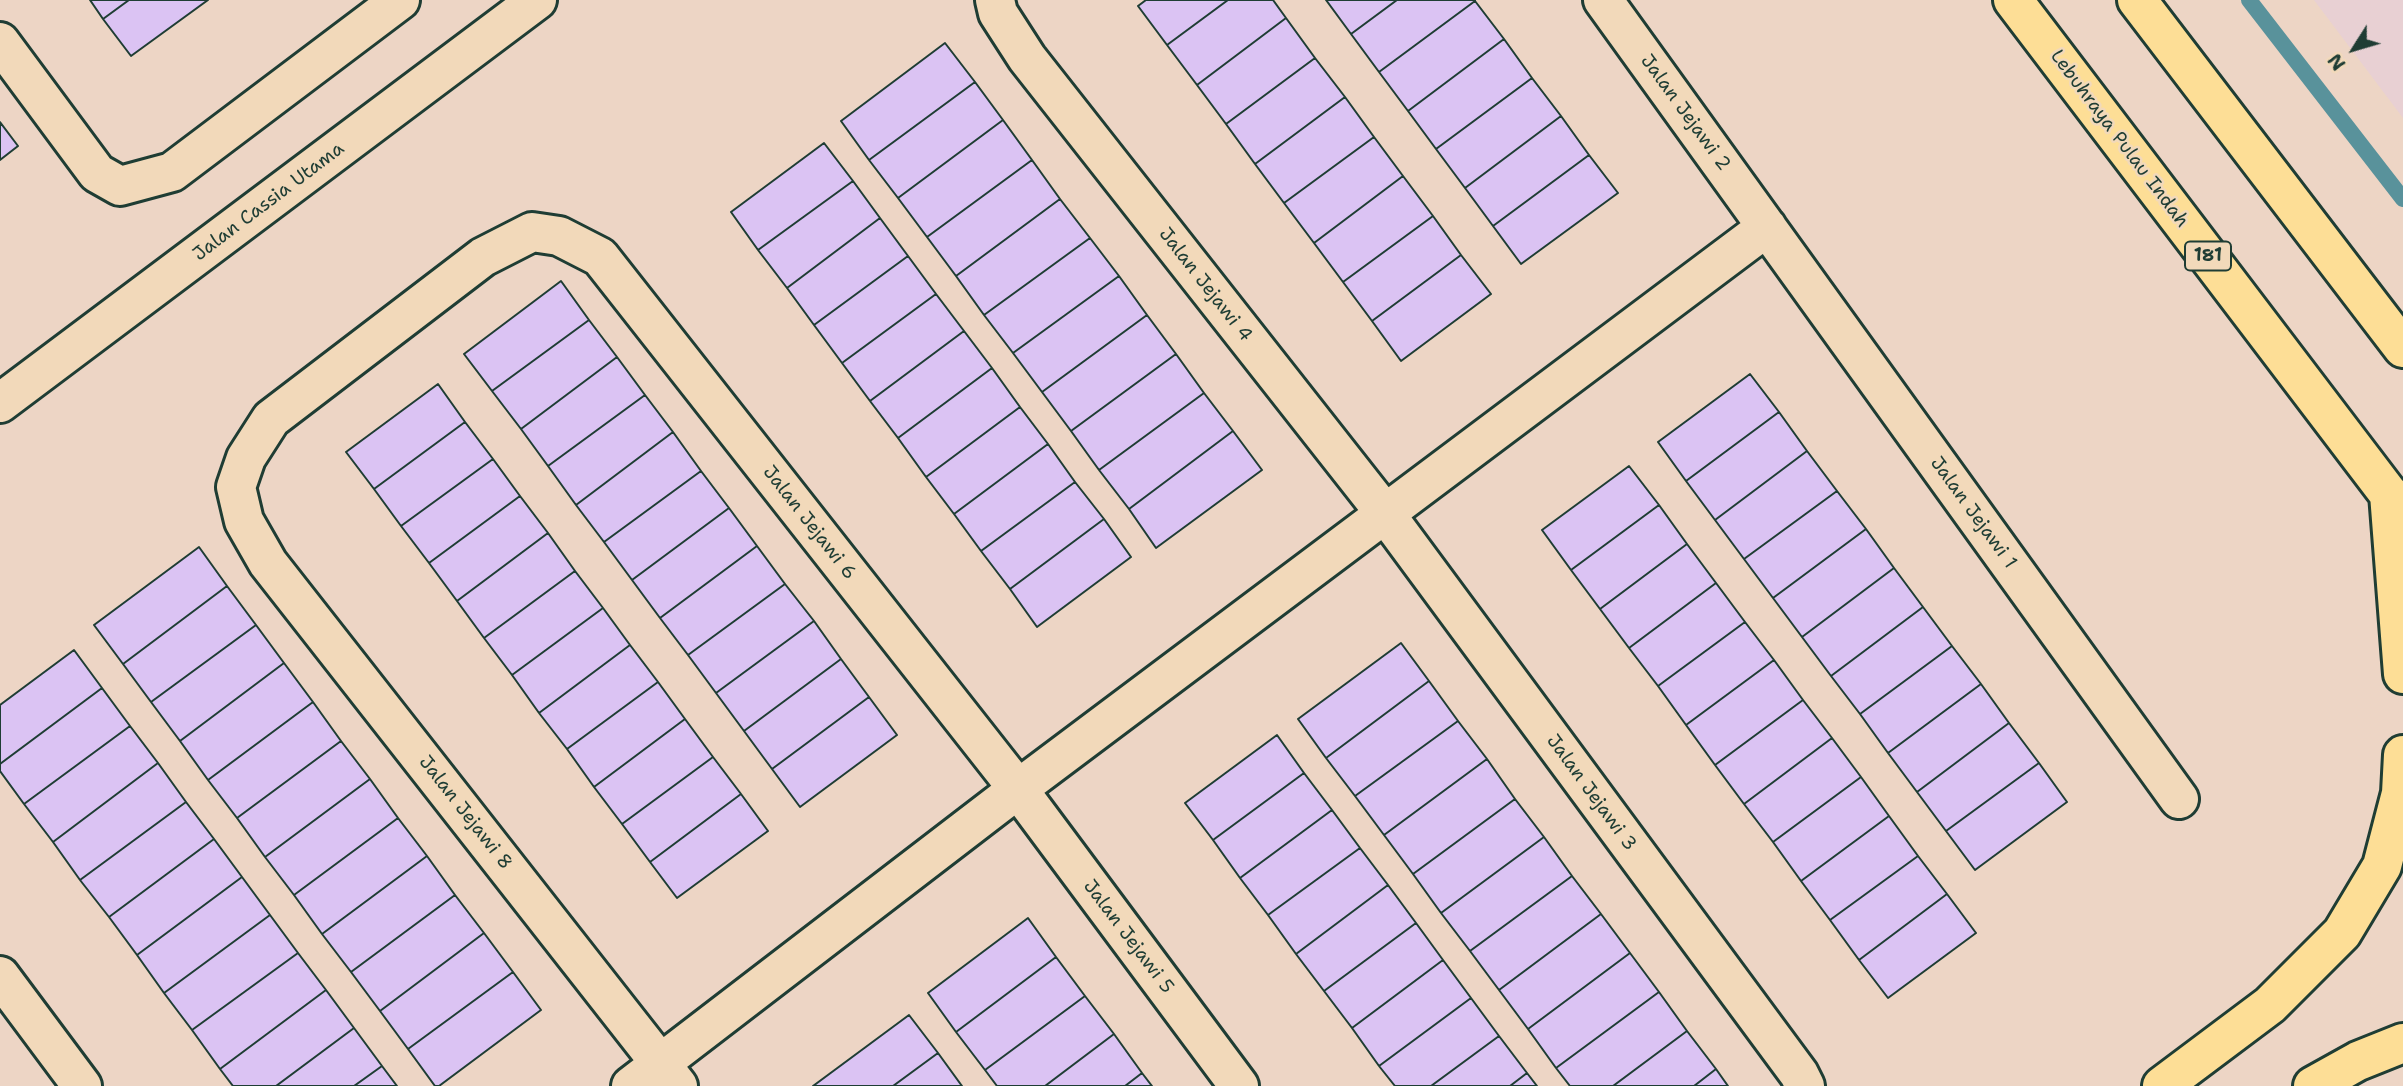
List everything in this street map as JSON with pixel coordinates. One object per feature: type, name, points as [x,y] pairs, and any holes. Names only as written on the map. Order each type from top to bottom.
[{"type":"main road","name":"Lebuhraya Pulau Indah","points":[[2013,0],[2396,503]]},
{"type":"main road","points":[[2137,0],[2403,348]]},
{"type":"main road","points":[[2396,503],[2403,674]]},
{"type":"main road","points":[[2162,1086],[2270,1005],[2342,933],[2382,866],[2401,793],[2403,755]]},
{"type":"main road","points":[[2313,1086],[2358,1060],[2403,1042]]},
{"type":"street","points":[[0,42],[97,173],[120,186],[172,172],[400,0]]},
{"type":"street","name":"Jalan Cassia Utama","points":[[0,403],[537,0]]},
{"type":"street","name":"Jalan Jejawi 4","points":[[995,0],[998,13],[1027,58],[1384,512]]},
{"type":"street","name":"Jalan Jejawi 2","points":[[1603,0],[1767,227]]},
{"type":"street","points":[[631,1086],[670,1075],[1018,789],[1767,227]]},
{"type":"street","name":"Jalan Jejawi 1","points":[[1767,227],[2179,799]]},
{"type":"street","name":"Jalan Jejawi 8","points":[[600,257],[559,236],[531,232],[483,257],[271,419],[246,458],[236,487],[244,521],[268,563],[670,1075]]},
{"type":"street","name":"Jalan Jejawi 6","points":[[600,257],[1018,789]]},
{"type":"street","name":"Jalan Jejawi 3","points":[[1384,512],[1802,1080]]},
{"type":"street","name":"Jalan Jejawi 5","points":[[1018,789],[1239,1086]]},
{"type":"street","points":[[0,976],[82,1086]]},
{"type":"shaded area","points":[[2314,0],[2403,0],[2403,118]]},
{"type":"building","points":[[90,0],[129,0],[103,19]]},
{"type":"building","points":[[129,0],[208,0],[131,56],[103,19]]},
{"type":"building","points":[[1146,0],[1228,0],[1167,45],[1138,6]]},
{"type":"building","points":[[1228,0],[1273,0],[1286,18],[1197,85],[1167,45]]},
{"type":"building","points":[[1326,0],[1397,0],[1351,34]]},
{"type":"building","points":[[1397,0],[1475,1],[1379,72],[1351,34]]},
{"type":"building","points":[[1475,1],[1504,39],[1408,111],[1379,72]]},
{"type":"building","points":[[1286,18],[1315,58],[1226,124],[1197,85]]},
{"type":"building","points":[[1504,39],[1532,78],[1436,149],[1408,111]]},
{"type":"building","points":[[945,43],[975,82],[869,160],[841,121]]},
{"type":"building","points":[[1315,58],[1345,97],[1255,164],[1226,124]]},
{"type":"building","points":[[1532,78],[1561,116],[1465,188],[1436,149]]},
{"type":"building","points":[[975,82],[1003,120],[898,198],[869,160]]},
{"type":"building","points":[[1345,97],[1374,137],[1284,203],[1255,164]]},
{"type":"building","points":[[1561,116],[1589,155],[1493,226],[1465,188]]},
{"type":"building","points":[[1003,120],[1032,160],[927,237],[898,198]]},
{"type":"building","points":[[0,122],[18,146],[0,160]]},
{"type":"building","points":[[1374,137],[1403,176],[1314,243],[1284,203]]},
{"type":"building","points":[[824,143],[853,181],[758,250],[731,212]]},
{"type":"building","points":[[1589,155],[1618,193],[1521,264],[1493,226]]},
{"type":"building","points":[[1032,160],[1060,199],[956,276],[927,237]]},
{"type":"building","points":[[1403,176],[1433,216],[1343,282],[1314,243]]},
{"type":"building","points":[[853,181],[880,218],[787,288],[758,250]]},
{"type":"building","points":[[1060,199],[1090,238],[984,315],[956,276]]},
{"type":"building","points":[[1433,216],[1461,255],[1372,321],[1343,282]]},
{"type":"building","points":[[880,218],[908,256],[814,325],[787,288]]},
{"type":"building","points":[[1090,238],[1119,276],[1013,353],[984,315]]},
{"type":"building","points":[[1461,255],[1491,294],[1401,361],[1372,321]]},
{"type":"building","points":[[908,256],[936,294],[842,363],[814,325]]},
{"type":"building","points":[[1119,276],[1147,315],[1042,392],[1013,353]]},
{"type":"building","points":[[561,281],[589,320],[492,391],[464,354]]},
{"type":"building","points":[[936,294],[964,331],[870,401],[842,363]]},
{"type":"building","points":[[1147,315],[1176,354],[1071,431],[1042,392]]},
{"type":"building","points":[[589,320],[617,357],[521,429],[492,391]]},
{"type":"building","points":[[964,331],[992,368],[898,438],[870,401]]},
{"type":"building","points":[[1176,354],[1204,393],[1099,470],[1071,431]]},
{"type":"building","points":[[617,357],[645,395],[548,466],[521,429]]},
{"type":"building","points":[[992,368],[1020,407],[926,477],[898,438]]},
{"type":"building","points":[[1750,374],[1779,412],[1686,481],[1658,442]]},
{"type":"building","points":[[438,384],[465,422],[374,489],[346,452]]},
{"type":"building","points":[[1204,393],[1233,431],[1129,509],[1099,470]]},
{"type":"building","points":[[645,395],[673,432],[576,505],[548,466]]},
{"type":"building","points":[[1020,407],[1048,444],[954,514],[926,477]]},
{"type":"building","points":[[1779,412],[1807,451],[1715,520],[1686,481]]},
{"type":"building","points":[[465,422],[493,459],[401,526],[374,489]]},
{"type":"building","points":[[1233,431],[1262,470],[1156,548],[1129,509]]},
{"type":"building","points":[[673,432],[701,471],[604,542],[576,505]]},
{"type":"building","points":[[1048,444],[1075,482],[981,551],[954,514]]},
{"type":"building","points":[[1807,451],[1837,491],[1744,559],[1715,520]]},
{"type":"building","points":[[493,459],[520,496],[429,563],[401,526]]},
{"type":"building","points":[[1629,466],[1659,505],[1571,570],[1542,530]]},
{"type":"building","points":[[701,471],[729,508],[632,580],[604,542]]},
{"type":"building","points":[[1075,482],[1104,519],[1010,589],[981,551]]},
{"type":"building","points":[[1837,491],[1866,529],[1773,598],[1744,559]]},
{"type":"building","points":[[520,496],[548,533],[457,601],[429,563]]},
{"type":"building","points":[[1659,505],[1687,544],[1600,609],[1571,570]]},
{"type":"building","points":[[729,508],[757,546],[660,618],[632,580]]},
{"type":"building","points":[[1104,519],[1131,557],[1037,627],[1010,589]]},
{"type":"building","points":[[1866,529],[1894,568],[1802,637],[1773,598]]},
{"type":"building","points":[[548,533],[575,571],[484,638],[457,601]]},
{"type":"building","points":[[1687,544],[1716,583],[1629,648],[1600,609]]},
{"type":"building","points":[[757,546],[785,584],[688,655],[660,618]]},
{"type":"building","points":[[199,547],[227,586],[123,664],[94,625]]},
{"type":"building","points":[[1894,568],[1923,607],[1831,676],[1802,637]]},
{"type":"building","points":[[575,571],[603,608],[512,675],[484,638]]},
{"type":"building","points":[[1716,583],[1745,622],[1658,686],[1629,648]]},
{"type":"building","points":[[785,584],[814,621],[716,693],[688,655]]},
{"type":"building","points":[[227,586],[256,625],[151,702],[123,664]]},
{"type":"building","points":[[1923,607],[1952,646],[1860,714],[1831,676]]},
{"type":"building","points":[[603,608],[630,645],[539,713],[512,675]]},
{"type":"building","points":[[814,621],[841,659],[744,731],[716,693]]},
{"type":"building","points":[[1745,622],[1774,660],[1686,725],[1658,686]]},
{"type":"building","points":[[256,625],[284,663],[180,741],[151,702]]},
{"type":"building","points":[[1401,643],[1429,681],[1326,758],[1298,719]]},
{"type":"building","points":[[630,645],[658,682],[567,749],[539,713]]},
{"type":"building","points":[[1952,646],[1981,684],[1888,753],[1860,714]]},
{"type":"building","points":[[74,650],[102,688],[0,764],[0,705]]},
{"type":"building","points":[[841,659],[869,697],[772,769],[744,731]]},
{"type":"building","points":[[1774,660],[1803,700],[1715,765],[1686,725]]},
{"type":"building","points":[[284,663],[313,702],[208,780],[180,741]]},
{"type":"building","points":[[1429,681],[1458,721],[1355,796],[1326,758]]},
{"type":"building","points":[[658,682],[685,719],[594,787],[567,749]]},
{"type":"building","points":[[1981,684],[2009,723],[1917,792],[1888,753]]},
{"type":"building","points":[[102,688],[130,726],[24,804],[0,771],[0,764]]},
{"type":"building","points":[[869,697],[897,735],[800,807],[772,769]]},
{"type":"building","points":[[1803,700],[1832,738],[1744,804],[1715,765]]},
{"type":"building","points":[[313,702],[341,741],[237,818],[208,780]]},
{"type":"building","points":[[685,719],[713,757],[622,824],[594,787]]},
{"type":"building","points":[[1458,721],[1487,759],[1384,835],[1355,796]]},
{"type":"building","points":[[2009,723],[2039,763],[1946,831],[1917,792]]},
{"type":"building","points":[[130,726],[158,763],[53,842],[24,804]]},
{"type":"building","points":[[1277,735],[1304,773],[1213,840],[1185,803]]},
{"type":"building","points":[[1832,738],[1861,777],[1773,842],[1744,804]]},
{"type":"building","points":[[341,741],[370,779],[265,857],[237,818]]},
{"type":"building","points":[[713,757],[741,794],[650,862],[622,824]]},
{"type":"building","points":[[1487,759],[1515,799],[1413,874],[1384,835]]},
{"type":"building","points":[[158,763],[186,802],[80,880],[53,842]]},
{"type":"building","points":[[2039,763],[2067,802],[1975,870],[1946,831]]},
{"type":"building","points":[[1304,773],[1332,810],[1240,878],[1213,840]]},
{"type":"building","points":[[1861,777],[1889,816],[1801,881],[1773,842]]},
{"type":"building","points":[[370,779],[398,818],[294,895],[265,857]]},
{"type":"building","points":[[741,794],[768,831],[677,898],[650,862]]},
{"type":"building","points":[[1515,799],[1544,837],[1441,913],[1413,874]]},
{"type":"building","points":[[186,802],[214,839],[109,917],[80,880]]},
{"type":"building","points":[[1332,810],[1360,848],[1268,915],[1240,878]]},
{"type":"building","points":[[1889,816],[1918,856],[1830,920],[1801,881]]},
{"type":"building","points":[[398,818],[427,856],[322,934],[294,895]]},
{"type":"building","points":[[1544,837],[1572,876],[1470,951],[1441,913]]},
{"type":"building","points":[[214,839],[242,877],[137,955],[109,917]]},
{"type":"building","points":[[1360,848],[1388,885],[1296,954],[1268,915]]},
{"type":"building","points":[[427,856],[455,895],[351,972],[322,934]]},
{"type":"building","points":[[1918,856],[1947,894],[1859,960],[1830,920]]},
{"type":"building","points":[[1572,876],[1601,914],[1499,990],[1470,951]]},
{"type":"building","points":[[242,877],[270,915],[164,993],[137,955]]},
{"type":"building","points":[[1388,885],[1416,923],[1324,991],[1296,954]]},
{"type":"building","points":[[1947,894],[1976,933],[1888,998],[1859,960]]},
{"type":"building","points":[[455,895],[484,933],[380,1011],[351,972]]},
{"type":"building","points":[[1601,914],[1630,953],[1528,1029],[1499,990]]},
{"type":"building","points":[[270,915],[298,953],[192,1030],[164,993]]},
{"type":"building","points":[[1028,918],[1056,957],[956,1032],[928,993]]},
{"type":"building","points":[[1416,923],[1443,960],[1352,1028],[1324,991]]},
{"type":"building","points":[[484,933],[513,972],[408,1049],[380,1011]]},
{"type":"building","points":[[298,953],[326,990],[220,1069],[192,1030]]},
{"type":"building","points":[[1630,953],[1659,992],[1556,1068],[1528,1029]]},
{"type":"building","points":[[1056,957],[1085,996],[985,1070],[956,1032]]},
{"type":"building","points":[[1443,960],[1471,998],[1379,1066],[1352,1028]]},
{"type":"building","points":[[513,972],[541,1010],[439,1086],[435,1086],[408,1049]]},
{"type":"building","points":[[326,990],[354,1028],[276,1086],[233,1086],[220,1069]]},
{"type":"building","points":[[1659,992],[1687,1031],[1613,1086],[1570,1086],[1556,1068]]},
{"type":"building","points":[[1085,996],[1114,1034],[1045,1086],[997,1086],[985,1070]]},
{"type":"building","points":[[1471,998],[1499,1036],[1431,1086],[1395,1086],[1379,1066]]},
{"type":"building","points":[[909,1015],[938,1053],[893,1086],[813,1086]]},
{"type":"building","points":[[354,1028],[382,1066],[354,1086],[276,1086]]},
{"type":"building","points":[[1687,1031],[1716,1069],[1694,1086],[1613,1086]]},
{"type":"building","points":[[1114,1034],[1142,1073],[1125,1086],[1045,1086]]},
{"type":"building","points":[[1499,1036],[1527,1073],[1510,1086],[1431,1086]]},
{"type":"building","points":[[938,1053],[962,1086],[893,1086]]},
{"type":"building","points":[[382,1066],[397,1086],[354,1086]]},
{"type":"building","points":[[1716,1069],[1728,1086],[1694,1086]]},
{"type":"building","points":[[1142,1073],[1152,1086],[1125,1086]]},
{"type":"building","points":[[1527,1073],[1537,1086],[1510,1086]]},
{"type":"waterway","points":[[2249,0],[2403,199]]}]
